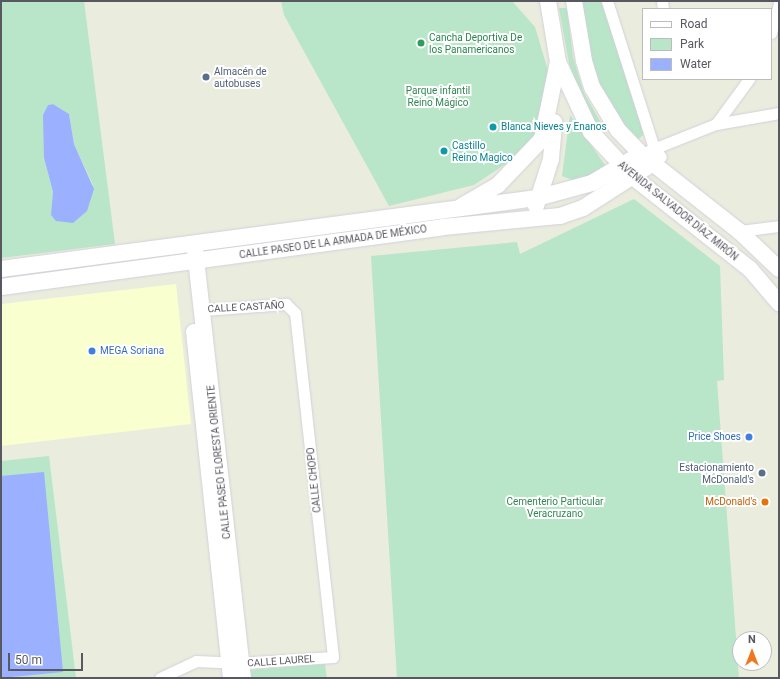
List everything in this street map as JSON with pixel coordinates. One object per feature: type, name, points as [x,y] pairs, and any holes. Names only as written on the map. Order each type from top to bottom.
[{"type":"main road","name":"AVENIDA SALVADOR DÍAZ MIRÓN","points":[[550,1],[558,62],[591,132],[633,176],[750,270],[779,303]]},
{"type":"main road","name":"AVENIDA SALVADOR DÍAZ MIRÓN","points":[[574,1],[584,61],[592,87],[618,130],[652,156],[739,231],[779,269]]},
{"type":"main road","points":[[455,209],[498,185],[533,152],[545,127],[558,62]]},
{"type":"main road","points":[[535,218],[537,198],[551,159],[556,101],[553,86]]},
{"type":"main road","name":"CALLE PASEO DE LA ARMADA DE MÉXICO","points":[[1,287],[124,271],[190,254],[455,209],[537,198],[592,184],[622,166],[652,156]]},
{"type":"main road","name":"CALLE PASEO DE LA ARMADA DE MÉXICO","points":[[1,269],[121,254],[190,254],[560,216],[583,208],[633,176],[652,156]]},
{"type":"main road","points":[[121,254],[124,271]]},
{"type":"main road","name":"CALLE PASEO FLORESTA ORIENTE","points":[[190,254],[202,310],[238,668],[231,678]]},
{"type":"main road","name":"CALLE PASEO FLORESTA ORIENTE","points":[[190,254],[238,668]]},
{"type":"main road","points":[[62,262],[64,278]]},
{"type":"street","points":[[606,1],[652,156],[668,146],[716,124],[779,113]]},
{"type":"street","points":[[772,29],[779,3]]},
{"type":"street","points":[[716,124],[748,80]]},
{"type":"street","points":[[739,231],[779,226]]},
{"type":"street","name":"CALLE CASTAÑO","points":[[202,310],[290,305]]},
{"type":"street","name":"CALLE CHOPO","points":[[290,305],[296,314],[333,657]]},
{"type":"street","name":"CALLE LAUREL","points":[[160,678],[196,661],[238,668],[333,657]]},
{"type":"shaded area","name":"MEGA Soriana","points":[[176,284],[191,424],[1,446],[1,304]]},
{"type":"green space","points":[[1,1],[84,1],[115,244],[1,258]],"holes":[[[53,104],[69,114],[74,144],[93,185],[52,217],[53,192],[44,158],[44,115],[48,105]]]},
{"type":"green space","name":"Parque infantil Reino Mágico","points":[[281,1],[512,1],[535,27],[552,84],[539,130],[516,157],[474,185],[389,206],[284,15]]},
{"type":"green space","points":[[581,1],[601,1],[646,133],[637,140],[606,106],[586,56]]},
{"type":"green space","points":[[559,8],[567,8],[573,57],[584,93],[607,133],[583,109],[569,63]]},
{"type":"green space","points":[[570,115],[605,165],[581,183],[562,176]]},
{"type":"green space","name":"Cementerio Particular Veracruzano","points":[[634,199],[720,266],[724,380],[717,381],[736,631],[732,631],[732,671],[738,671],[739,678],[397,678],[371,256],[517,242],[520,254]]},
{"type":"green space","points":[[49,456],[76,678],[1,678],[1,461]]},
{"type":"green space","points":[[325,664],[327,678],[250,678],[249,670]]},
{"type":"water","points":[[53,104],[69,114],[74,144],[94,189],[87,211],[73,223],[56,221],[51,215],[53,192],[44,158],[43,115],[48,105]]},
{"type":"water","points":[[44,472],[63,672],[1,678],[1,476]]},
{"type":"place","name":"Cancha Deportiva De los Panamericanos","points":[[421,43]]},
{"type":"place","name":"Almacén de autobuses","points":[[206,77]]},
{"type":"place","name":"Blanca Nieves y Enanos","points":[[493,127]]},
{"type":"place","name":"Castillo Reino Magico","points":[[444,151]]},
{"type":"place","name":"MEGA Soriana","points":[[92,351]]},
{"type":"place","name":"Price Shoes","points":[[749,437]]},
{"type":"place","name":"Estacionamiento McDonald's","points":[[762,473]]},
{"type":"place","name":"McDonald's","points":[[765,502]]}]
